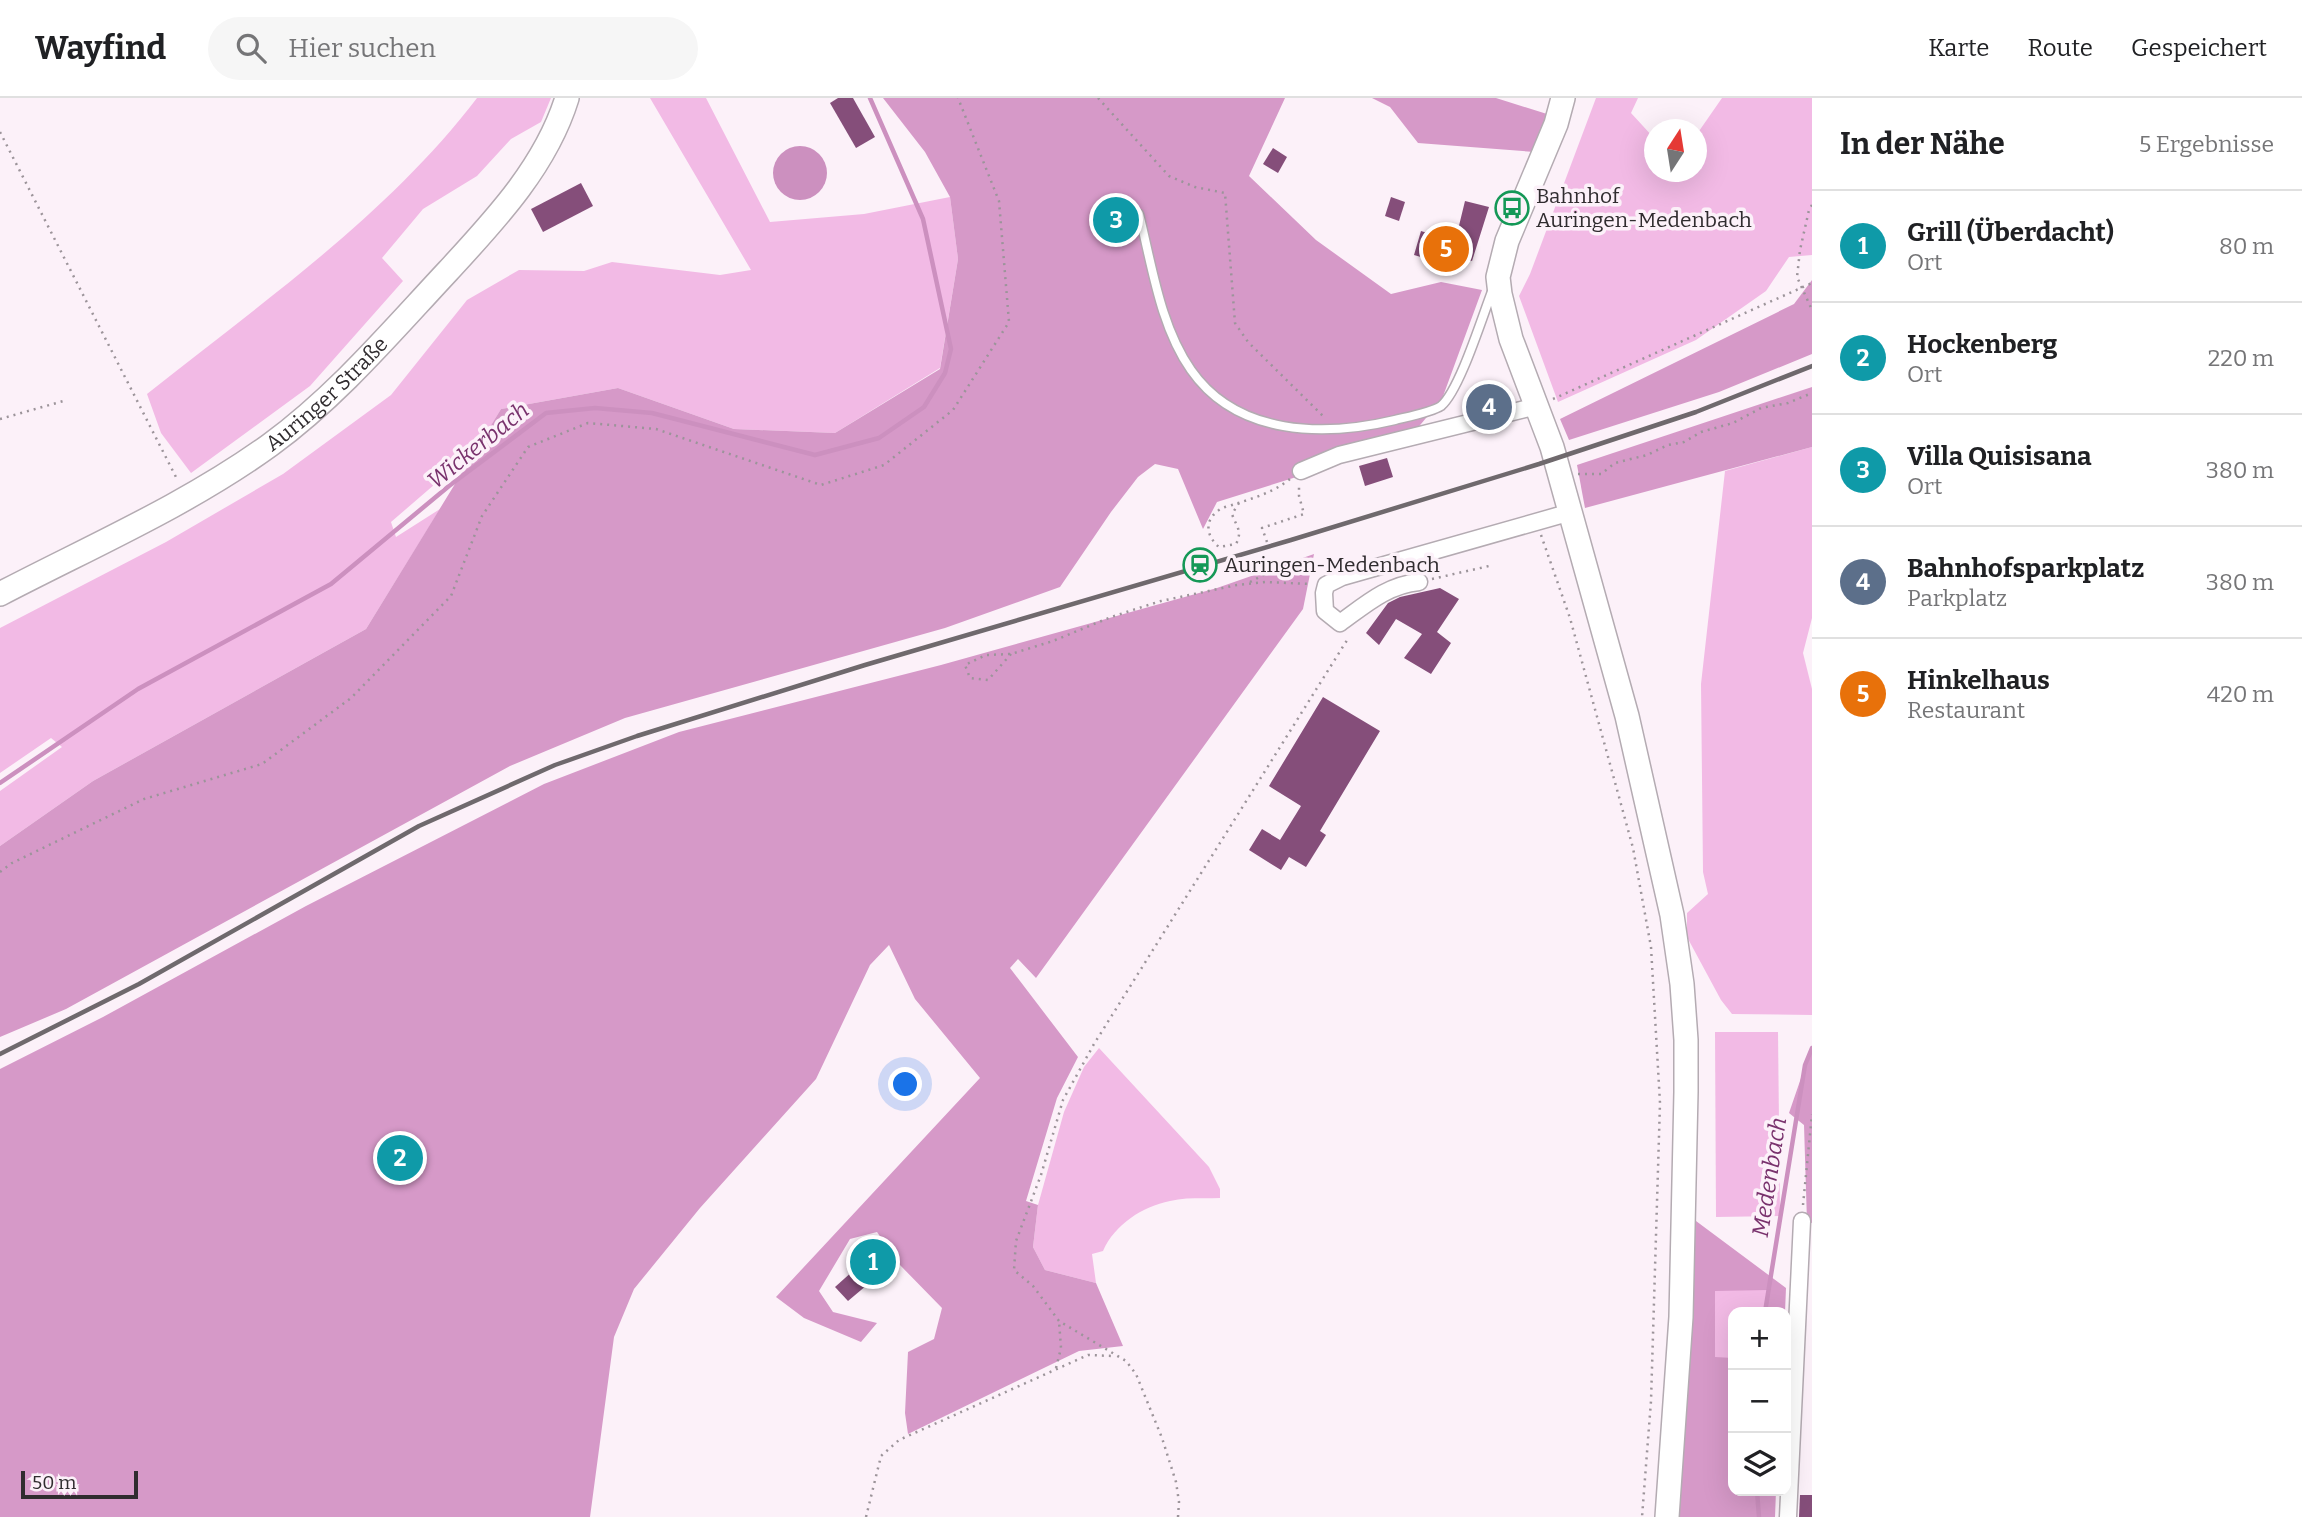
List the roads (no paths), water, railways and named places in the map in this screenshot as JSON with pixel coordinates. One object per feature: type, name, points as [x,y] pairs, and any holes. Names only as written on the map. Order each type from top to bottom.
[{"type":"main road","name":"Auringer Straße","points":[[0,594],[224,476],[302,420],[339,388],[483,233],[511,199],[534,168],[551,138],[567,98]]},
{"type":"main road","points":[[1563,98],[1556,124],[1507,241],[1498,277],[1511,339],[1556,462],[1627,716],[1672,915],[1682,984],[1686,1040],[1681,1317],[1667,1517]]},
{"type":"street","points":[[1301,471],[1339,455],[1537,406]]},
{"type":"street","points":[[1419,582],[1388,589],[1347,626],[1325,611],[1326,585],[1342,577],[1571,512]]},
{"type":"street","points":[[1788,1517],[1802,1221]]},
{"type":"lane","points":[[1139,214],[1160,297],[1177,345],[1192,371],[1232,409],[1260,421],[1288,428],[1337,429],[1371,426],[1441,406],[1455,386],[1498,277]]},
{"type":"waterway","name":"Wickerbach","points":[[0,783],[138,689],[331,584],[449,486],[546,413],[595,408],[652,413],[815,455],[879,438],[924,407],[945,373],[951,349],[923,219],[870,98]]},
{"type":"waterway","name":"Medenbach","points":[[1766,1307],[1805,1065],[1812,1048]]},
{"type":"waterway","name":"Medenbach","points":[[1757,1496],[1759,1517]]},
{"type":"railway","points":[[0,1054],[139,984],[419,826],[555,765],[637,736],[865,665],[1539,464],[1696,412],[1812,366]]},
{"type":"place","name":"Bahnhof Auringen-Medenbach","points":[[1512,208]]},
{"type":"place","name":"Villa Quisisana","points":[[1116,220]]},
{"type":"place","name":"Hinkelhaus","points":[[1446,249]]},
{"type":"place","name":"Bahnhofsparkplatz","points":[[1489,407]]},
{"type":"place","name":"Auringen-Medenbach","points":[[1200,565]]},
{"type":"place","name":"Hockenberg","points":[[400,1158]]},
{"type":"place","name":"Grill (Überdacht)","points":[[873,1262]]}]
